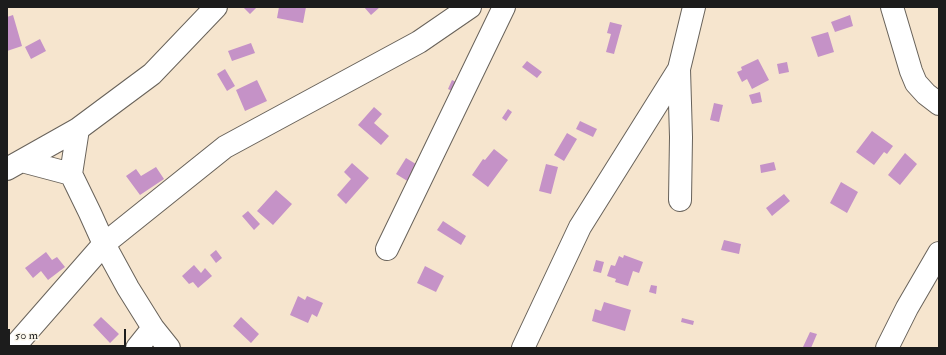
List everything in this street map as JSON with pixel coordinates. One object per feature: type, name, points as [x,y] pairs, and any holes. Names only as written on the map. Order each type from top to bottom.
[{"type":"street","points":[[14,165],[78,130],[152,74],[216,7]]},
{"type":"street","points":[[13,348],[104,244],[225,147],[419,42],[470,7]]},
{"type":"street","points":[[387,249],[504,7]]},
{"type":"street","points":[[680,200],[681,137],[679,70],[694,7]]},
{"type":"street","points":[[892,7],[916,83],[926,94],[939,104]]},
{"type":"street","points":[[523,348],[580,227],[679,70]]},
{"type":"street","points":[[78,130],[71,174],[104,244],[128,288],[153,328],[170,348]]},
{"type":"street","points":[[14,165],[71,174]]},
{"type":"street","points":[[887,348],[907,308],[939,253]]},
{"type":"street","points":[[137,348],[153,328]]},
{"type":"building","points":[[243,7],[257,7],[250,14]]},
{"type":"building","points":[[279,7],[306,7],[303,23],[277,18]]},
{"type":"building","points":[[364,7],[380,7],[371,15]]},
{"type":"building","points":[[13,15],[22,46],[7,51],[7,17]]},
{"type":"building","points":[[850,15],[853,26],[835,32],[831,22]]},
{"type":"building","points":[[610,22],[622,25],[614,54],[606,52],[611,34],[607,33]]},
{"type":"building","points":[[828,32],[834,52],[818,57],[811,37]]},
{"type":"building","points":[[40,39],[46,51],[31,59],[25,47]]},
{"type":"building","points":[[251,43],[255,53],[232,61],[228,51]]},
{"type":"building","points":[[758,59],[769,80],[752,89],[747,79],[742,82],[737,72],[742,70],[741,67]]},
{"type":"building","points":[[527,61],[542,72],[537,78],[522,67]]},
{"type":"building","points":[[787,62],[789,72],[779,74],[777,64]]},
{"type":"building","points":[[225,69],[235,86],[227,91],[217,74]]},
{"type":"building","points":[[257,80],[267,101],[245,111],[236,90]]},
{"type":"building","points":[[452,80],[460,84],[456,93],[448,89]]},
{"type":"building","points":[[760,92],[762,102],[752,104],[749,95]]},
{"type":"building","points":[[714,103],[723,105],[719,122],[710,120]]},
{"type":"building","points":[[374,107],[382,114],[374,123],[389,136],[381,145],[358,125]]},
{"type":"building","points":[[508,109],[512,112],[506,121],[502,118]]},
{"type":"building","points":[[580,121],[597,129],[593,137],[576,129]]},
{"type":"building","points":[[872,131],[893,146],[887,154],[884,152],[874,165],[856,152]]},
{"type":"building","points":[[567,133],[577,139],[564,161],[554,155]]},
{"type":"building","points":[[494,149],[508,160],[488,187],[472,175],[483,159],[485,160]]},
{"type":"building","points":[[905,153],[917,164],[900,185],[888,175]]},
{"type":"building","points":[[406,158],[419,166],[409,182],[396,174]]},
{"type":"building","points":[[774,162],[776,170],[761,173],[760,165]]},
{"type":"building","points":[[352,163],[369,178],[346,204],[337,195],[351,179],[344,172]]},
{"type":"building","points":[[546,164],[558,167],[551,194],[539,191]]},
{"type":"building","points":[[156,167],[164,179],[140,195],[126,176],[136,169],[141,176]]},
{"type":"building","points":[[841,182],[858,192],[847,213],[830,203]]},
{"type":"building","points":[[276,190],[292,204],[273,225],[257,211]]},
{"type":"building","points":[[784,194],[790,201],[772,216],[766,208]]},
{"type":"building","points":[[248,211],[260,224],[254,230],[242,216]]},
{"type":"building","points":[[443,221],[466,236],[461,245],[437,230]]},
{"type":"building","points":[[724,240],[741,244],[739,254],[721,250]]},
{"type":"building","points":[[216,250],[222,258],[216,263],[210,255]]},
{"type":"building","points":[[46,252],[52,260],[57,257],[65,267],[48,280],[41,271],[33,278],[25,268]]},
{"type":"building","points":[[624,255],[643,262],[639,273],[633,271],[628,286],[615,282],[616,279],[607,276],[611,265],[615,266],[619,256],[623,258]]},
{"type":"building","points":[[596,260],[604,262],[601,273],[593,271]]},
{"type":"building","points":[[194,265],[201,273],[205,268],[212,276],[198,288],[193,282],[189,284],[182,276]]},
{"type":"building","points":[[425,266],[444,276],[436,292],[417,283]]},
{"type":"building","points":[[651,285],[657,286],[656,294],[649,292]]},
{"type":"building","points":[[298,296],[305,300],[307,296],[323,303],[317,317],[312,314],[308,323],[290,315]]},
{"type":"building","points":[[604,302],[631,310],[625,331],[592,321],[595,309],[601,311]]},
{"type":"building","points":[[101,317],[119,334],[110,343],[93,325]]},
{"type":"building","points":[[241,317],[259,334],[251,343],[233,326]]},
{"type":"building","points":[[682,318],[694,321],[693,325],[681,322]]},
{"type":"building","points":[[810,332],[817,334],[811,348],[803,347]]}]
